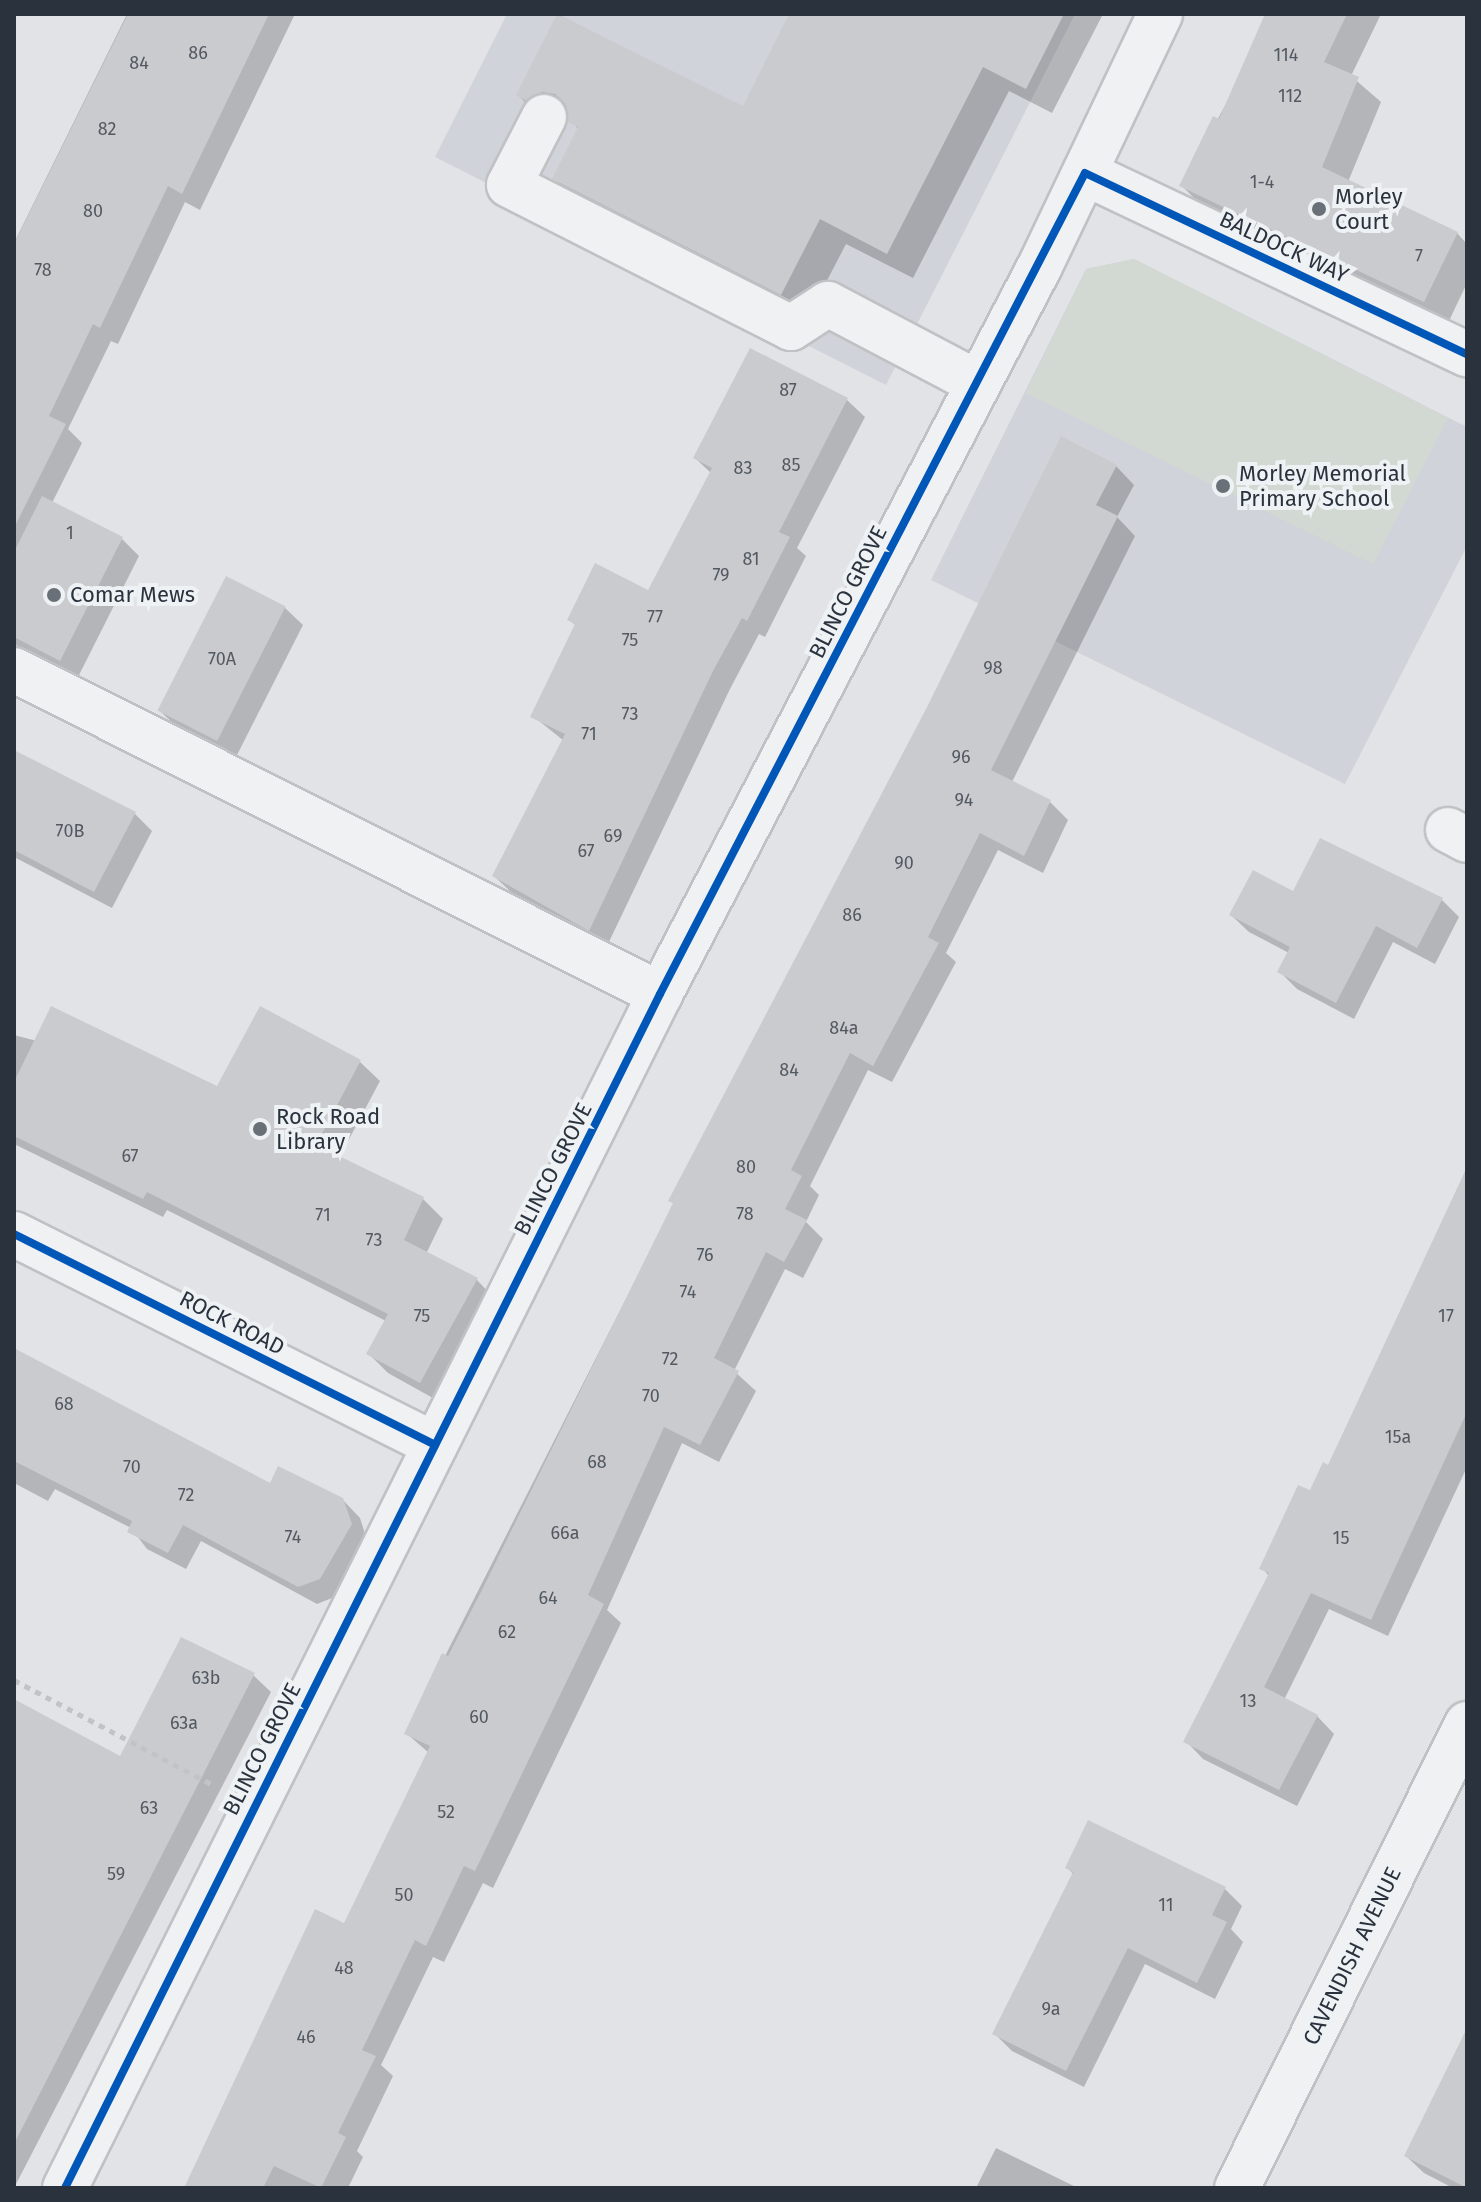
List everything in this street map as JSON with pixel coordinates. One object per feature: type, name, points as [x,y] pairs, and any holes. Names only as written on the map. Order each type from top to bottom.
[{"type":"street","name":"BLINCO GROVE","points":[[65,2188],[660,994],[1085,173],[1160,14]]},
{"type":"street","points":[[544,117],[509,185],[791,328],[828,304],[976,382]]},
{"type":"street","name":"BALDOCK WAY","points":[[1085,173],[1467,354]]},
{"type":"street","points":[[14,670],[660,994]]},
{"type":"street","name":"ROCK ROAD","points":[[14,1234],[435,1445]]},
{"type":"street","name":"CAVENDISH AVENUE","points":[[1237,2188],[1467,1724]]},
{"type":"path","points":[[14,1680],[253,1807]]},
{"type":"shaded area","points":[[507,14],[1075,14],[886,385],[435,157]]},
{"type":"shaded area","name":"Morley Memorial Primary School","points":[[1134,259],[1467,427],[1467,546],[1345,784],[931,580],[1086,269]]},
{"type":"shaded area","points":[[1134,259],[1448,418],[1373,564],[1026,393],[1086,269]]},
{"type":"building","points":[[128,14],[269,14],[182,194],[168,186],[100,328],[93,324],[49,416],[66,424],[14,528],[14,244]]},
{"type":"building","points":[[557,14],[743,106],[789,14],[1064,14],[1026,89],[983,67],[887,254],[820,219],[781,295],[552,179],[578,127],[568,122],[565,104],[555,94],[542,92],[526,101],[516,95]]},
{"type":"building","name":"Morley Court","points":[[1265,14],[1347,14],[1324,62],[1359,77],[1322,167],[1458,232],[1424,302],[1179,186],[1213,116],[1219,119]]},
{"type":"building","points":[[750,348],[848,398],[779,532],[790,537],[747,621],[742,618],[713,671],[589,931],[492,876],[565,734],[530,717],[575,624],[567,620],[595,563],[648,590],[712,468],[693,458]]},
{"type":"building","points":[[1061,436],[1117,465],[1096,505],[1118,516],[991,770],[1051,800],[1024,856],[980,833],[928,937],[939,943],[873,1066],[850,1053],[791,1170],[802,1176],[785,1209],[807,1220],[784,1262],[766,1252],[714,1358],[739,1371],[700,1445],[664,1427],[588,1595],[604,1604],[475,1871],[464,1866],[426,1946],[415,1940],[362,2050],[376,2056],[338,2133],[346,2137],[321,2188],[274,2166],[263,2188],[184,2188],[315,1909],[344,1923],[430,1746],[404,1734],[442,1653],[448,1656],[483,1588],[673,1203],[668,1201],[926,709]]},
{"type":"building","name":"Comar Mews","points":[[42,496],[123,537],[60,661],[14,637],[14,552]]},
{"type":"building","points":[[226,576],[286,606],[217,741],[157,711]]},
{"type":"building","points":[[14,750],[136,812],[94,892],[14,850]]},
{"type":"building","points":[[1320,838],[1443,898],[1417,948],[1376,926],[1336,1003],[1277,972],[1290,947],[1229,915],[1253,870],[1293,891]]},
{"type":"building","points":[[51,1006],[217,1086],[260,1006],[361,1060],[316,1145],[424,1197],[404,1240],[478,1278],[420,1383],[366,1354],[388,1314],[147,1192],[143,1199],[14,1136],[14,1082]]},
{"type":"building","points":[[1467,1167],[1467,1412],[1371,1620],[1311,1593],[1264,1687],[1318,1715],[1279,1790],[1183,1742],[1269,1573],[1259,1569],[1298,1485],[1310,1490],[1323,1462],[1328,1465]]},
{"type":"building","points":[[14,1348],[270,1483],[278,1466],[343,1498],[352,1524],[320,1579],[298,1587],[183,1525],[168,1553],[127,1532],[132,1521],[14,1461]]},
{"type":"building","points":[[181,1637],[255,1673],[14,2144],[14,1699],[120,1756]]},
{"type":"building","points":[[1088,1820],[1226,1887],[1212,1915],[1227,1922],[1197,1983],[1128,1948],[1066,2071],[992,2034],[1073,1872],[1065,1868]]},
{"type":"building","points":[[1467,2028],[1467,2188],[1404,2156]]},
{"type":"cycle path","points":[[65,2188],[660,994],[1085,173],[1467,354]]},
{"type":"cycle path","points":[[14,1234],[435,1445]]},
{"type":"place","name":"Morley Court","points":[[1319,209]]},
{"type":"place","name":"Morley Memorial Primary School","points":[[1223,486]]},
{"type":"place","name":"Comar Mews","points":[[54,595]]},
{"type":"place","name":"Rock Road Library","points":[[260,1129]]}]
